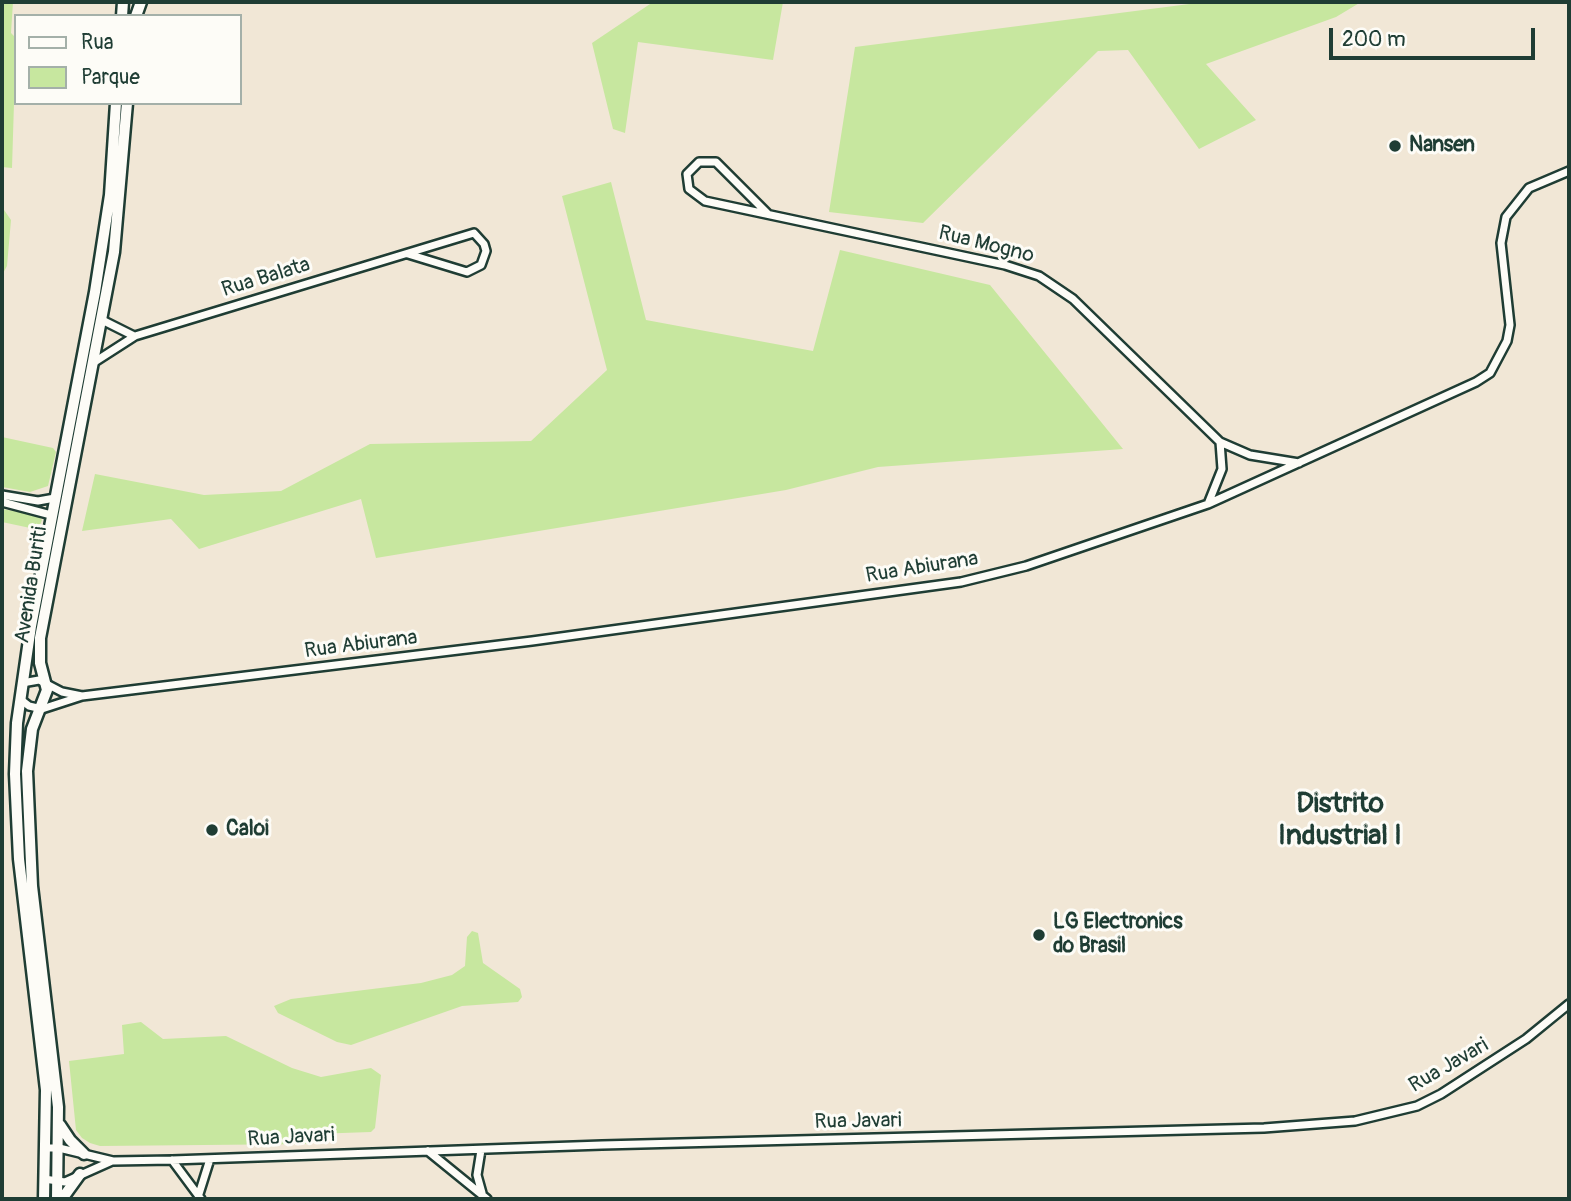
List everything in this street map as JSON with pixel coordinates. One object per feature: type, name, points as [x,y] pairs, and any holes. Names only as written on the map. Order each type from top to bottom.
[{"type":"main road","name":"Avenida Buriti","points":[[44,1199],[45,1072],[16,825],[16,746],[22,683],[51,515],[95,292],[110,195],[116,105]]},
{"type":"main road","name":"Avenida Buriti","points":[[57,1199],[58,1122],[28,819],[30,740],[42,709],[46,683],[40,663],[40,638],[102,320],[121,198],[127,105]]},
{"type":"main road","points":[[58,1122],[69,1140],[84,1154]]},
{"type":"main road","points":[[62,1199],[80,1174]]},
{"type":"street","name":"Rua Mogno","points":[[767,213],[716,162],[699,162],[687,174],[689,189],[705,201],[1005,265],[1039,276],[1073,299],[1220,442],[1250,455],[1300,463]]},
{"type":"street","name":"Rua Abiurana","points":[[42,709],[82,696],[479,648],[961,582],[1026,566],[1208,504],[1476,382],[1490,373],[1507,341],[1510,325],[1500,243],[1506,217],[1529,188],[1569,171]]},
{"type":"street","name":"Rua Balata","points":[[93,363],[135,336],[474,233],[480,238],[486,251],[481,265],[467,272],[408,254]]},
{"type":"street","points":[[102,320],[135,336]]},
{"type":"street","points":[[1208,504],[1222,469],[1220,442]]},
{"type":"street","points":[[2,495],[38,501],[55,498]]},
{"type":"street","points":[[2,502],[51,515]]},
{"type":"street","name":"Rua Abiurana","points":[[22,683],[34,679],[62,692],[82,696]]},
{"type":"street","points":[[20,699],[29,706],[42,709]]},
{"type":"street","name":"Rua Javari","points":[[45,1148],[59,1148],[113,1161],[172,1160],[428,1150],[1264,1128],[1355,1121],[1403,1111],[1441,1094],[1526,1039],[1569,1004]]},
{"type":"street","points":[[428,1150],[485,1196]]},
{"type":"street","points":[[481,1150],[477,1175],[485,1196]]},
{"type":"street","points":[[200,1197],[210,1159]]},
{"type":"street","points":[[172,1160],[200,1197]]},
{"type":"street","name":"Rua Javari","points":[[58,1182],[113,1161]]},
{"type":"street","points":[[44,1179],[58,1182]]},
{"type":"green space","points":[[2,2],[13,2],[12,168],[2,167]]},
{"type":"green space","points":[[653,2],[783,2],[773,60],[638,42],[625,133],[613,129],[592,43]]},
{"type":"green space","points":[[1205,2],[1361,2],[1336,17],[1206,64],[1256,120],[1199,149],[1128,50],[1098,51],[923,223],[829,212],[855,47]]},
{"type":"green space","points":[[611,182],[646,320],[813,351],[840,250],[990,285],[1123,449],[878,467],[786,490],[376,558],[361,499],[199,549],[171,519],[82,531],[95,474],[204,495],[281,491],[370,444],[531,441],[607,370],[562,196]]},
{"type":"green space","points":[[2,207],[11,220],[7,266],[2,275]]},
{"type":"green space","points":[[2,437],[53,448],[56,452],[48,486],[30,492],[2,487]]},
{"type":"green space","points":[[2,509],[37,515],[42,520],[35,529],[2,522]]},
{"type":"green space","points":[[472,931],[478,933],[483,963],[520,989],[522,997],[518,1002],[462,1006],[351,1045],[337,1042],[278,1013],[274,1006],[291,999],[421,983],[452,975],[465,966],[467,937]]},
{"type":"green space","points":[[141,1022],[163,1039],[226,1036],[292,1068],[321,1077],[371,1068],[381,1075],[375,1128],[371,1132],[313,1134],[308,1144],[100,1146],[90,1143],[76,1130],[69,1061],[124,1054],[122,1025]]},
{"type":"place","name":"Nansen","points":[[1395,146]]},
{"type":"place","name":"Caloi","points":[[212,830]]},
{"type":"place","name":"LG Electronics do Brasil","points":[[1039,935]]},
{"type":"district","name":"Distrito Industrial I","points":[[1340,821]]}]
